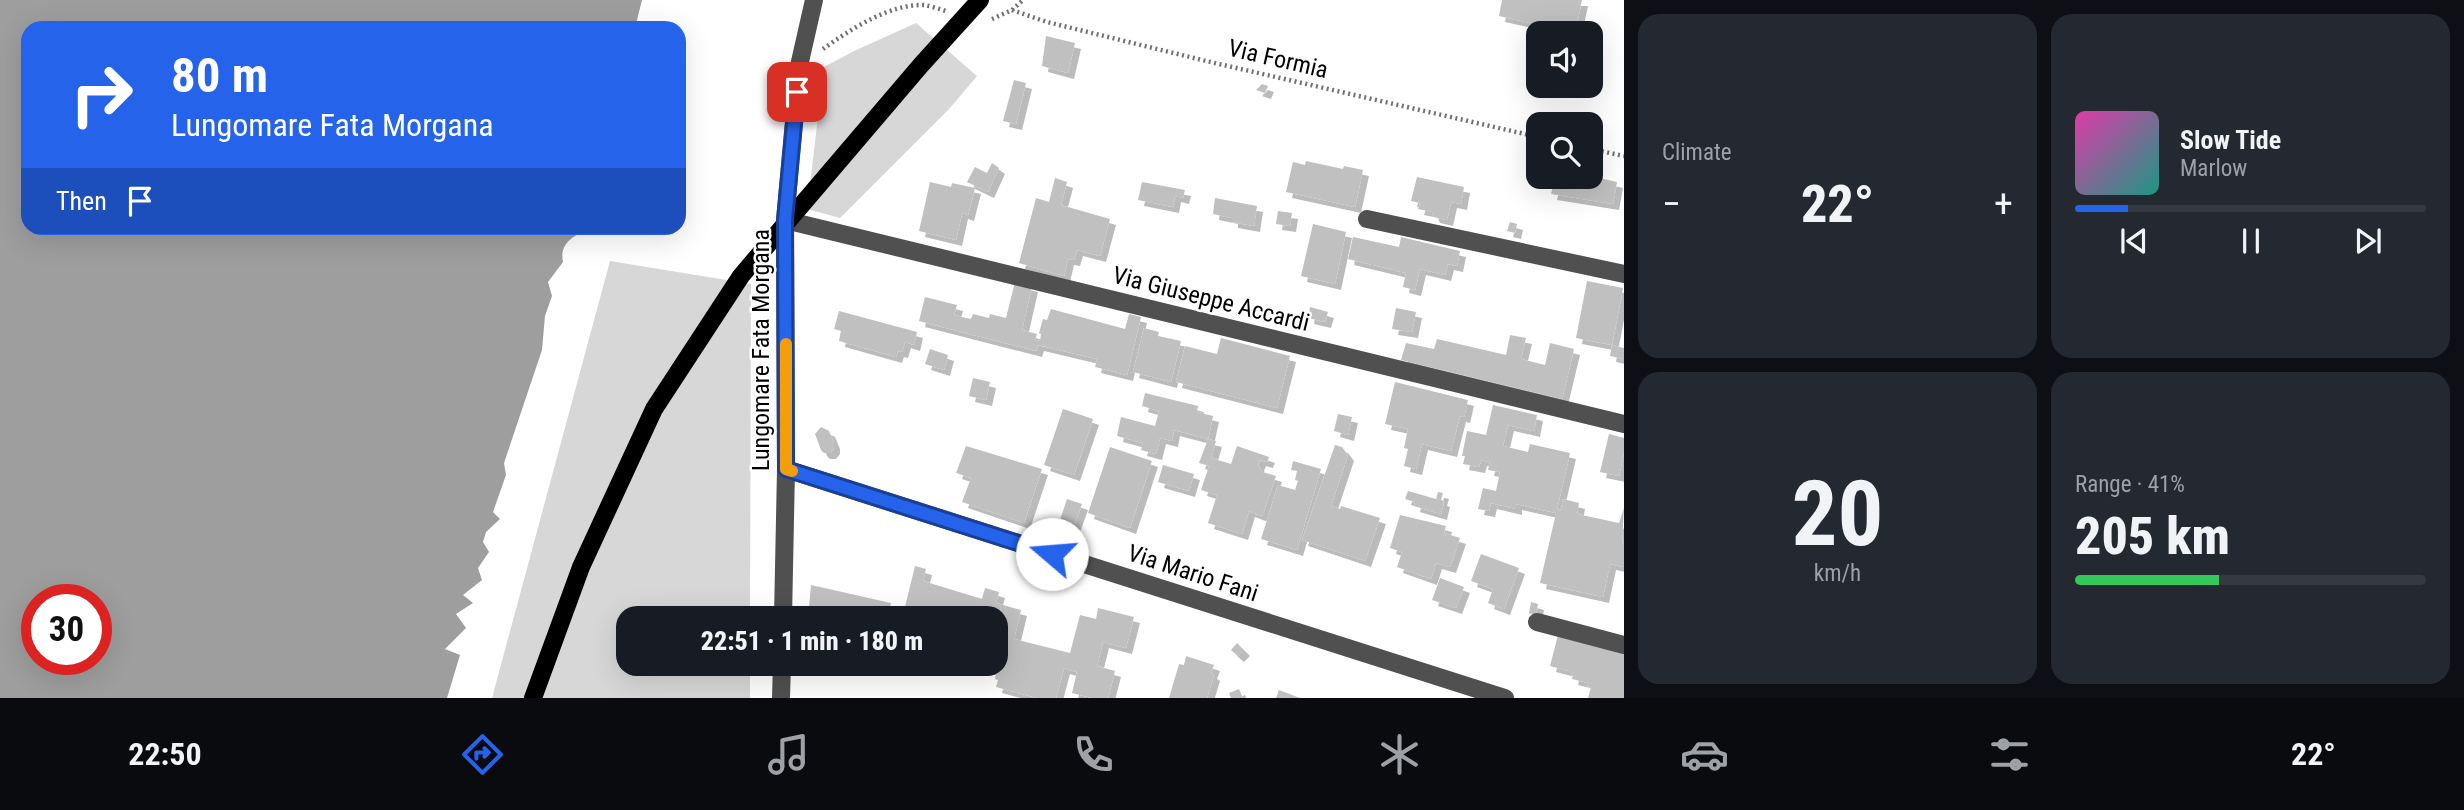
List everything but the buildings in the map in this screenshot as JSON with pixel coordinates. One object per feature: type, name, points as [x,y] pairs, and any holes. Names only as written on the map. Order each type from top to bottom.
[{"type":"main road","points":[[533,698],[581,567],[654,409],[741,276],[912,75],[980,0]]},
{"type":"street","name":"Lungomare Fata Morgana","points":[[783,606],[786,469],[785,220],[799,66],[814,0]]},
{"type":"street","points":[[1367,219],[1624,274]]},
{"type":"street","name":"Via Giuseppe Accardi","points":[[785,220],[1624,424]]},
{"type":"street","name":"Via Mario Fani","points":[[786,469],[1505,698]]},
{"type":"street","points":[[1537,622],[1624,645]]},
{"type":"street","points":[[781,698],[782,676]]},
{"type":"path","points":[[988,21],[1012,10],[1023,0]]},
{"type":"path","points":[[799,66],[843,35],[897,8],[926,5],[951,12]]},
{"type":"path","name":"Via Formia","points":[[1012,10],[1047,22],[1206,61],[1526,133]]},
{"type":"path","points":[[1603,152],[1624,156]]},
{"type":"shaded area","points":[[0,0],[642,0],[637,21],[21,21],[21,235],[577,235],[566,245],[562,255],[563,262],[548,282],[552,296],[545,316],[542,350],[504,463],[506,475],[493,512],[500,519],[486,532],[483,542],[489,552],[478,568],[482,580],[463,595],[473,603],[456,614],[466,628],[445,649],[460,655],[447,698],[0,698]]},
{"type":"shaded area","points":[[916,23],[977,76],[950,108],[840,218],[807,209],[824,67]]},
{"type":"shaded area","points":[[610,261],[751,284],[750,606],[616,606],[616,676],[750,676],[750,698],[492,698]]},
{"type":"slow traffic","points":[[786,344],[786,469],[792,471]]},
{"type":"route","points":[[797,92],[785,220],[786,469],[1052,554]]}]
